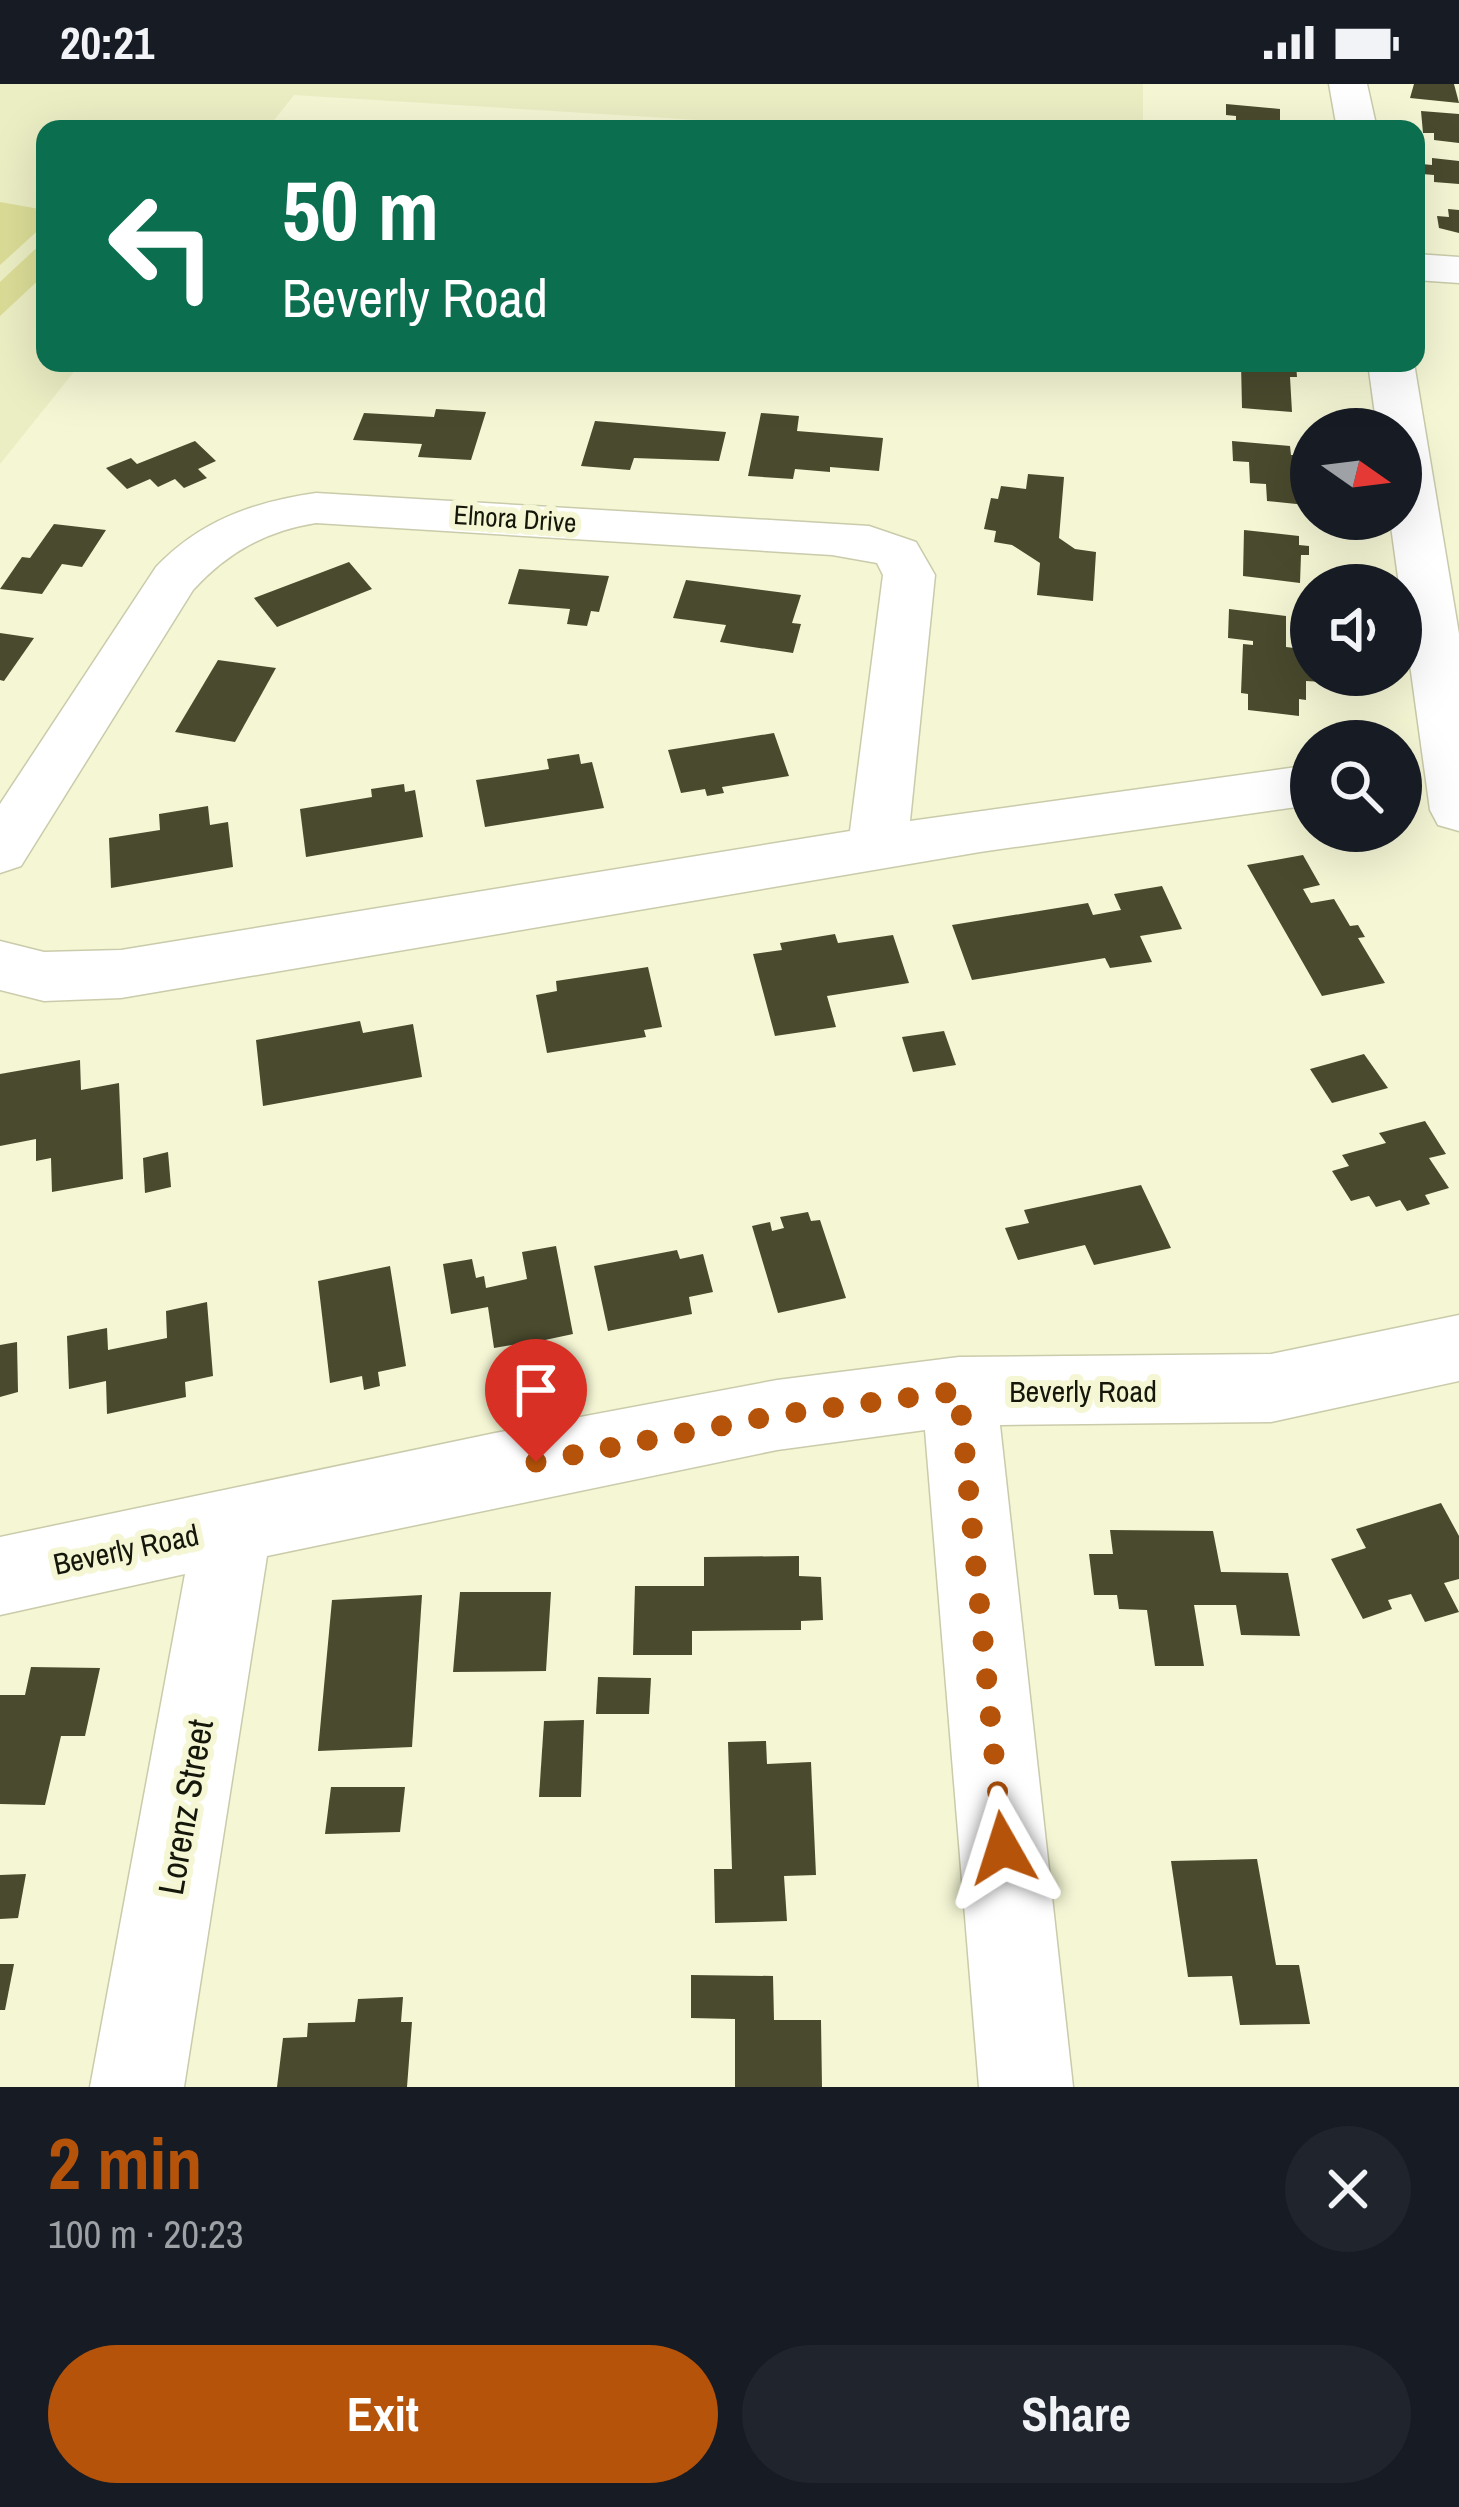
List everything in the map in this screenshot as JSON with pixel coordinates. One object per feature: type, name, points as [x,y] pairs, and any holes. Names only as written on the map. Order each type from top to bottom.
[{"type":"street","points":[[1348,84],[1355,120]]},
{"type":"street","points":[[1425,268],[1459,270]]},
{"type":"street","points":[[1391,372],[1436,752],[1459,810]]},
{"type":"street","name":"Elnora Drive","points":[[0,850],[174,579],[197,552],[274,513],[316,508],[832,538],[869,542],[898,553],[909,575],[877,848]]},
{"type":"street","points":[[0,965],[15,973],[64,978],[122,974],[877,848],[1290,787]]},
{"type":"street","name":"Beverly Road","points":[[0,1576],[728,1424],[959,1391],[1271,1388],[1459,1348]]},
{"type":"street","points":[[959,1391],[1026,2087]]},
{"type":"street","name":"Lorenz Street","points":[[137,2087],[233,1526]]},
{"type":"shaded area","points":[[0,84],[1143,84],[1143,120],[698,120],[294,95],[274,120],[36,120],[36,372],[74,372],[0,464]]},
{"type":"green space","points":[[0,202],[36,208],[36,232],[0,265]]},
{"type":"green space","points":[[36,248],[36,282],[0,316],[0,282]]},
{"type":"building","points":[[1414,84],[1454,84],[1459,103],[1410,98]]},
{"type":"building","points":[[1226,104],[1280,109],[1280,120],[1236,120],[1226,115]]},
{"type":"building","points":[[1421,111],[1459,114],[1459,143],[1434,140],[1434,133],[1425,133]]},
{"type":"building","points":[[1432,158],[1459,161],[1459,184],[1434,182],[1434,175],[1425,174],[1425,164],[1432,165]]},
{"type":"building","points":[[1448,209],[1459,210],[1459,233],[1439,228],[1437,216],[1449,217]]},
{"type":"building","points":[[1241,372],[1297,372],[1297,377],[1290,377],[1290,412],[1242,408]]},
{"type":"building","points":[[436,409],[486,412],[471,460],[418,457],[422,444],[353,440],[364,413],[434,417]]},
{"type":"building","points":[[761,413],[799,416],[797,431],[883,438],[879,471],[830,467],[830,472],[795,469],[793,479],[748,476]]},
{"type":"building","points":[[595,421],[726,432],[719,461],[634,458],[630,470],[581,466]]},
{"type":"building","points":[[195,441],[216,461],[198,469],[207,478],[184,488],[175,479],[158,487],[150,479],[127,489],[106,468],[131,458],[137,464]]},
{"type":"building","points":[[1232,441],[1290,446],[1290,503],[1267,501],[1266,484],[1250,483],[1249,462],[1233,461]]},
{"type":"building","points":[[1028,474],[1064,477],[1059,538],[1075,549],[1096,552],[1093,601],[1037,595],[1040,563],[1012,545],[994,542],[996,531],[984,529],[991,498],[998,499],[1001,486],[1026,489]]},
{"type":"building","points":[[54,524],[106,530],[82,567],[62,564],[42,594],[0,589],[22,557],[30,558]]},
{"type":"building","points":[[1244,530],[1290,535],[1290,540],[1309,546],[1309,555],[1301,555],[1301,564],[1290,564],[1290,582],[1243,576]]},
{"type":"building","points":[[349,562],[372,589],[277,627],[254,598]]},
{"type":"building","points":[[519,569],[609,576],[599,612],[591,611],[587,626],[567,624],[570,609],[508,604]]},
{"type":"building","points":[[686,580],[801,595],[792,623],[801,624],[793,653],[720,642],[726,625],[673,618]]},
{"type":"building","points":[[1229,609],[1286,616],[1290,696],[1306,696],[1306,700],[1299,699],[1299,716],[1248,710],[1248,694],[1241,693],[1243,644],[1253,645],[1253,641],[1228,638]]},
{"type":"building","points":[[0,633],[34,638],[4,681],[0,680]]},
{"type":"building","points":[[218,660],[276,668],[235,742],[175,732]]},
{"type":"building","points":[[774,733],[789,776],[722,787],[724,793],[707,796],[705,789],[681,793],[668,750]]},
{"type":"building","points":[[579,754],[581,764],[592,762],[604,808],[485,827],[476,780],[549,769],[547,759]]},
{"type":"building","points":[[404,784],[405,792],[415,790],[423,837],[306,857],[300,809],[372,797],[371,789]]},
{"type":"building","points":[[208,806],[210,825],[228,822],[233,867],[111,888],[109,838],[160,830],[159,814]]},
{"type":"building","points":[[1303,855],[1320,885],[1303,889],[1311,903],[1334,899],[1350,926],[1358,925],[1365,937],[1358,938],[1385,983],[1322,996],[1247,865]]},
{"type":"building","points":[[1162,886],[1182,929],[1140,936],[1152,962],[1110,968],[1105,958],[972,980],[952,925],[1088,903],[1093,915],[1121,910],[1114,894]]},
{"type":"building","points":[[835,934],[838,943],[893,935],[909,983],[827,996],[836,1027],[775,1036],[753,954],[782,950],[780,943]]},
{"type":"building","points":[[648,967],[662,1027],[644,1030],[646,1037],[547,1053],[536,995],[557,991],[556,981]]},
{"type":"building","points":[[360,1021],[363,1033],[413,1024],[422,1077],[263,1106],[256,1040]]},
{"type":"building","points":[[944,1031],[956,1065],[913,1072],[902,1037]]},
{"type":"building","points":[[1364,1054],[1388,1088],[1332,1103],[1310,1069]]},
{"type":"building","points":[[80,1060],[81,1090],[119,1083],[123,1179],[52,1192],[51,1158],[36,1161],[36,1139],[0,1146],[0,1074]]},
{"type":"building","points":[[1425,1121],[1446,1154],[1429,1158],[1449,1188],[1425,1195],[1430,1204],[1407,1211],[1400,1200],[1376,1207],[1369,1196],[1351,1201],[1332,1171],[1349,1166],[1342,1155],[1386,1143],[1379,1133]]},
{"type":"building","points":[[168,1152],[171,1187],[145,1193],[143,1158]]},
{"type":"building","points":[[1141,1185],[1171,1248],[1094,1265],[1085,1245],[1018,1260],[1005,1228],[1029,1223],[1024,1210]]},
{"type":"building","points":[[808,1212],[811,1221],[820,1220],[846,1298],[778,1313],[752,1226],[770,1222],[772,1231],[784,1228],[780,1217]]},
{"type":"building","points":[[556,1246],[573,1334],[545,1340],[546,1349],[519,1353],[518,1344],[494,1348],[488,1307],[451,1314],[443,1264],[472,1259],[476,1278],[484,1276],[486,1288],[527,1279],[522,1252]]},
{"type":"building","points":[[677,1250],[680,1259],[703,1254],[713,1292],[689,1297],[692,1314],[608,1331],[594,1266]]},
{"type":"building","points":[[390,1266],[406,1366],[378,1372],[380,1386],[364,1390],[362,1376],[330,1383],[318,1281]]},
{"type":"building","points":[[207,1302],[213,1376],[185,1382],[186,1397],[107,1414],[106,1381],[69,1389],[67,1336],[107,1328],[108,1350],[167,1338],[166,1311]]},
{"type":"building","points":[[17,1342],[18,1392],[0,1397],[0,1345]]},
{"type":"building","points":[[1441,1503],[1459,1536],[1459,1579],[1444,1583],[1459,1612],[1425,1622],[1411,1594],[1388,1600],[1392,1609],[1363,1619],[1331,1559],[1366,1548],[1356,1529]]},
{"type":"building","points":[[1110,1530],[1213,1531],[1221,1572],[1288,1573],[1300,1636],[1241,1635],[1236,1605],[1194,1605],[1204,1666],[1155,1666],[1147,1610],[1119,1609],[1117,1595],[1094,1595],[1089,1554],[1113,1554]]},
{"type":"building","points":[[799,1556],[799,1576],[821,1577],[823,1620],[801,1621],[801,1630],[692,1631],[692,1655],[633,1655],[635,1586],[704,1586],[704,1557]]},
{"type":"building","points":[[460,1592],[551,1592],[546,1671],[453,1672]]},
{"type":"building","points":[[422,1595],[412,1747],[318,1751],[332,1600]]},
{"type":"building","points":[[31,1667],[100,1668],[85,1736],[61,1736],[45,1805],[0,1804],[0,1695],[25,1695]]},
{"type":"building","points":[[598,1677],[651,1678],[649,1714],[596,1714]]},
{"type":"building","points":[[584,1720],[581,1797],[539,1797],[544,1721]]},
{"type":"building","points":[[766,1741],[767,1764],[811,1762],[816,1875],[784,1876],[787,1921],[715,1923],[714,1869],[732,1869],[728,1742]]},
{"type":"building","points":[[331,1787],[405,1787],[400,1832],[325,1834]]},
{"type":"building","points":[[1257,1859],[1276,1965],[1299,1965],[1310,2024],[1240,2025],[1232,1976],[1188,1977],[1171,1861]]},
{"type":"building","points":[[26,1874],[18,1918],[0,1919],[0,1875]]},
{"type":"building","points":[[0,1964],[14,1964],[5,2010],[0,2010]]},
{"type":"building","points":[[691,1975],[773,1976],[774,2020],[821,2020],[822,2087],[735,2087],[735,2019],[691,2018]]},
{"type":"building","points":[[403,1997],[401,2022],[412,2022],[407,2087],[277,2087],[283,2038],[307,2037],[308,2023],[355,2022],[358,1999]]},
{"type":"route","points":[[536,1462],[777,1415],[959,1391],[1003,1848]]}]
